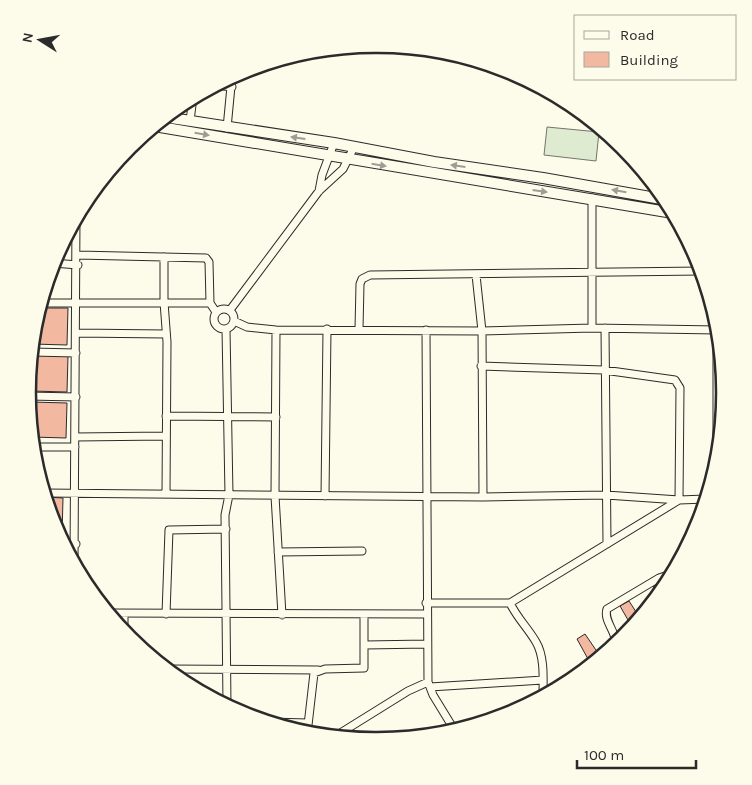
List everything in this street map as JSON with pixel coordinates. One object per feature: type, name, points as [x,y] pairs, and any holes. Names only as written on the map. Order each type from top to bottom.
[{"type":"main road","points":[[175,119],[334,143],[654,198]]},
{"type":"main road","points":[[163,128],[329,157],[592,198],[662,211]]},
{"type":"street","points":[[227,128],[232,87]]},
{"type":"street","points":[[190,121],[192,107]]},
{"type":"street","points":[[319,191],[322,175],[334,143]]},
{"type":"street","points":[[230,310],[319,191],[333,181],[348,160],[354,147]]},
{"type":"street","points":[[592,198],[592,328]]},
{"type":"street","points":[[75,235],[78,256],[75,551]]},
{"type":"street","points":[[78,256],[203,257],[208,260],[210,303],[216,312]]},
{"type":"street","points":[[164,257],[166,494]]},
{"type":"street","points":[[61,264],[78,265]]},
{"type":"street","points":[[359,329],[360,284],[366,277],[693,271]]},
{"type":"street","points":[[476,275],[482,331],[483,497]]},
{"type":"street","points":[[49,303],[210,303]]},
{"type":"street","points":[[226,329],[216,327],[213,322],[216,312],[225,308],[230,310],[234,317],[234,322]]},
{"type":"street","points":[[227,697],[226,529],[229,495],[226,329],[234,322]]},
{"type":"street","points":[[234,322],[247,327],[276,330],[482,331],[592,328],[709,328]]},
{"type":"street","points":[[605,328],[607,544]]},
{"type":"street","points":[[324,496],[327,329]]},
{"type":"street","points":[[276,330],[275,496],[282,614]]},
{"type":"street","points":[[426,330],[425,496],[426,614],[429,684],[451,724]]},
{"type":"street","points":[[76,333],[166,334]]},
{"type":"street","points":[[39,352],[76,353]]},
{"type":"street","points":[[481,366],[604,370],[663,377],[678,383],[679,500]]},
{"type":"street","points":[[36,396],[76,397]]},
{"type":"street","points":[[166,416],[276,417]]},
{"type":"street","points":[[75,436],[166,436]]},
{"type":"street","points":[[41,447],[75,446]]},
{"type":"street","points":[[52,493],[483,497],[606,495],[679,500],[699,499]]},
{"type":"street","points":[[426,603],[510,603],[679,500]]},
{"type":"street","points":[[166,614],[169,530],[226,529]]},
{"type":"street","points":[[71,544],[76,544]]},
{"type":"street","points":[[278,552],[362,551]]},
{"type":"street","points":[[614,635],[606,616],[606,609],[660,578]]},
{"type":"street","points":[[510,603],[515,614],[537,643],[544,680],[543,688]]},
{"type":"street","points":[[118,614],[426,614]]},
{"type":"street","points":[[124,614],[124,620]]},
{"type":"street","points":[[179,669],[361,670],[365,663],[364,614]]},
{"type":"street","points":[[365,645],[427,644]]},
{"type":"street","points":[[295,723],[308,723],[312,679],[318,670]]},
{"type":"street","points":[[344,731],[408,691],[429,684],[544,680]]},
{"type":"green space","points":[[547,127],[593,131],[599,136],[596,161],[544,155]]},
{"type":"building","points":[[47,308],[68,308],[67,345],[40,344]]},
{"type":"building","points":[[38,355],[68,356],[67,392],[36,391]]},
{"type":"building","points":[[36,402],[67,403],[66,438],[39,437]]},
{"type":"building","points":[[53,497],[63,498],[62,524]]},
{"type":"building","points":[[629,601],[636,611],[628,620],[620,606]]},
{"type":"building","points":[[585,634],[597,651],[588,658],[577,639]]}]
